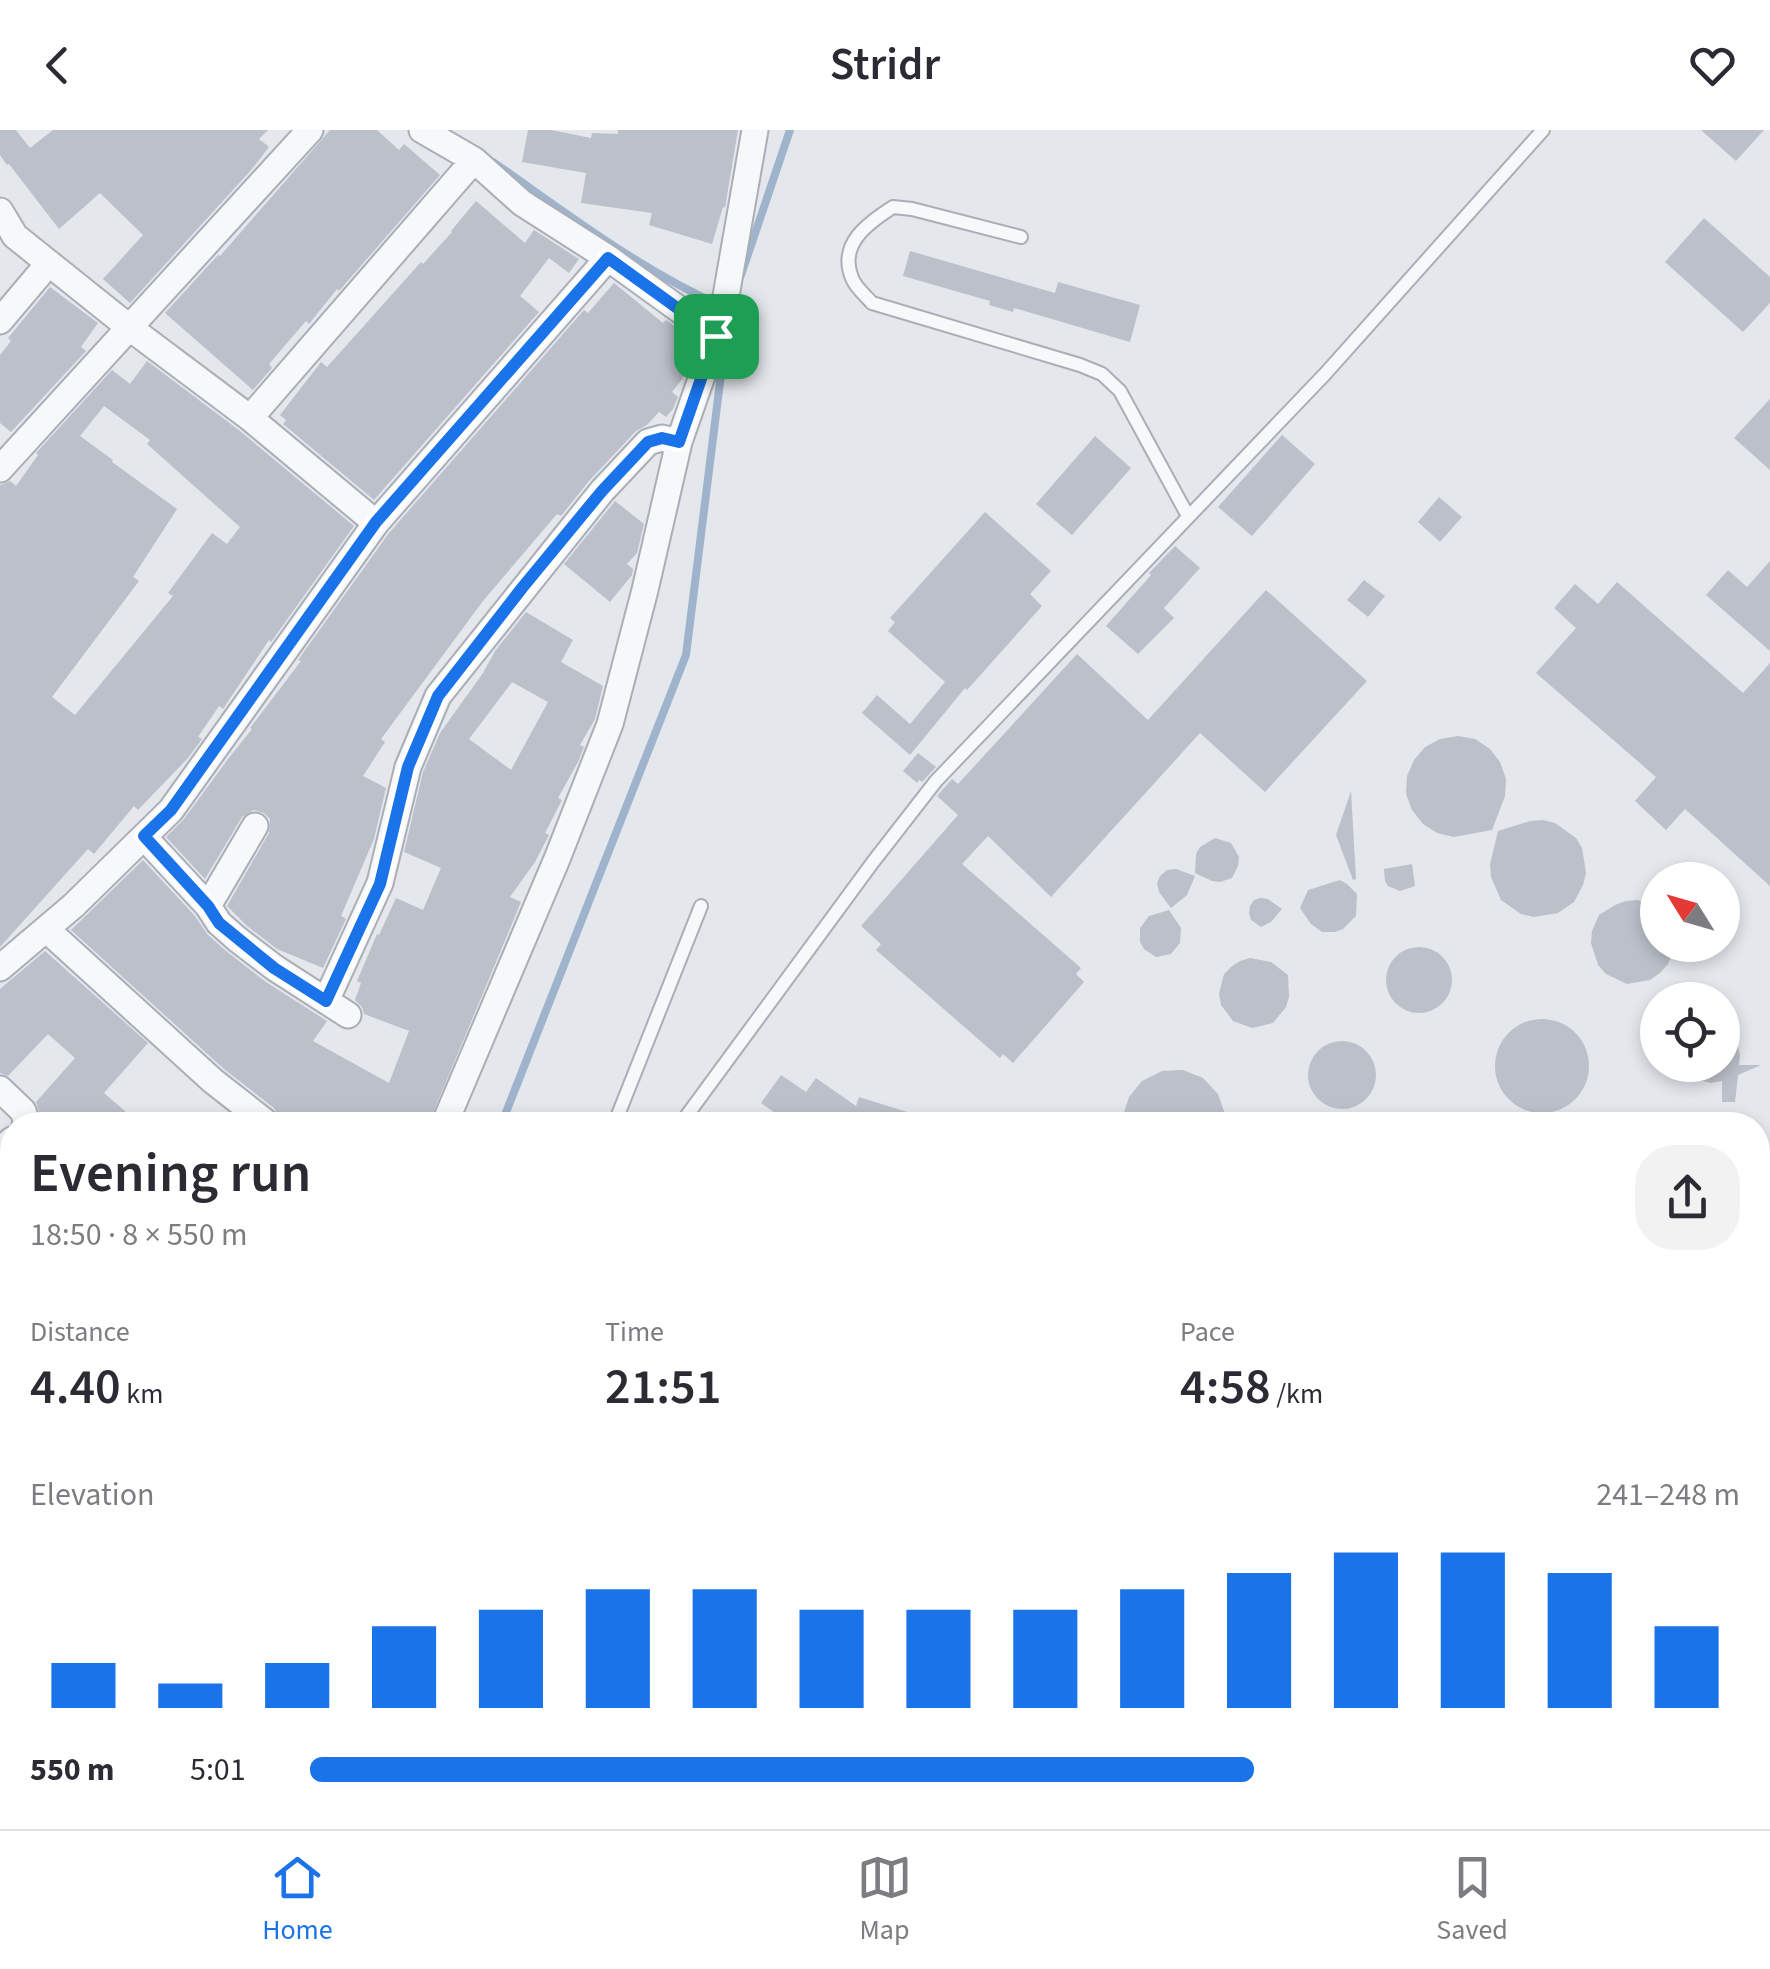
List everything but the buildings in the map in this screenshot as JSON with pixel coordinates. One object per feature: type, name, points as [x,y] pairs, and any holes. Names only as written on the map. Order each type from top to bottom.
[{"type":"street","points":[[0,469],[310,130]]},
{"type":"street","points":[[422,130],[474,160],[522,203],[608,258],[721,316]]},
{"type":"street","points":[[450,1112],[610,724],[679,442],[721,316],[754,130]]},
{"type":"street","points":[[250,418],[474,160]]},
{"type":"street","points":[[0,211],[8,236],[49,263],[250,418],[376,522]]},
{"type":"street","points":[[0,968],[73,906],[171,810],[376,522],[608,258]]},
{"type":"street","points":[[0,321],[49,263]]},
{"type":"street","points":[[144,836],[237,939],[274,968],[338,1008],[380,884],[408,767],[438,696],[579,519],[648,442],[662,438],[679,442]]},
{"type":"street","points":[[208,906],[255,826]]},
{"type":"street","points":[[46,929],[213,1081],[253,1112]]},
{"type":"street","points":[[0,1089],[23,1112]]},
{"type":"lane","points":[[688,1112],[936,782],[1324,374],[1543,130]]},
{"type":"lane","points":[[1021,236],[893,207],[855,236],[848,258],[852,279],[872,304],[1102,374],[1120,391],[1188,516]]},
{"type":"lane","points":[[619,1112],[701,906]]},
{"type":"waterway","points":[[741,275],[790,130]]},
{"type":"waterway","points":[[493,162],[630,256],[717,304]]},
{"type":"waterway","points":[[506,1112],[686,655],[725,342]]},
{"type":"route","points":[[608,258],[716,336],[679,442],[662,438],[648,442],[602,491],[438,696],[408,767],[380,884],[326,1001],[274,968],[219,923],[144,836],[171,810],[376,522],[608,258]]}]
